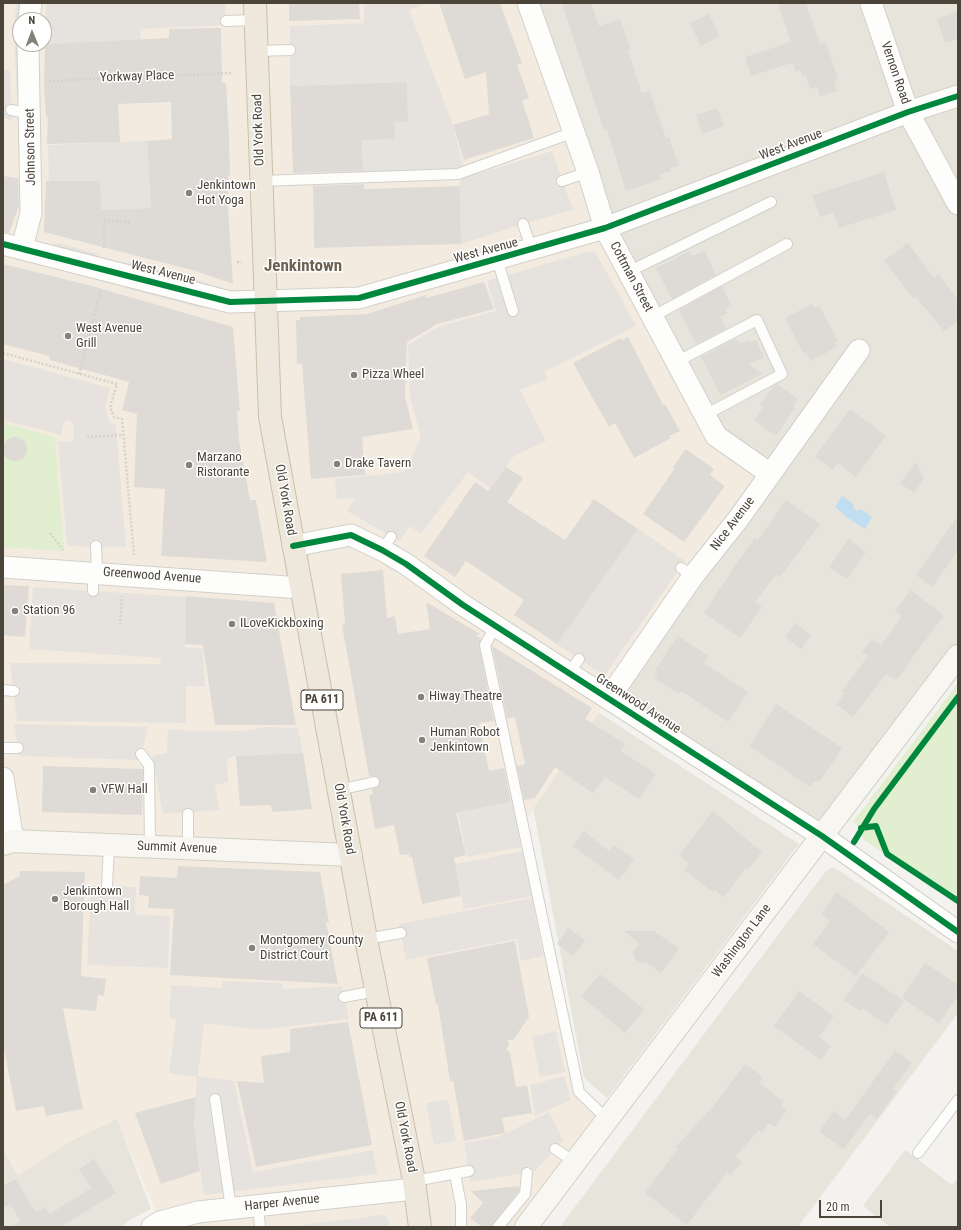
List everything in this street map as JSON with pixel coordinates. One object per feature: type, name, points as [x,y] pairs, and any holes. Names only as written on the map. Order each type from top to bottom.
[{"type":"highway","name":"Old York Road","points":[[255,11],[270,417],[300,588],[339,790],[375,991],[414,1185],[420,1227]]},
{"type":"main road","name":"Washington Lane","points":[[526,1227],[958,656]]},
{"type":"main road","name":"Summit Avenue","points":[[8,842],[351,855]]},
{"type":"street","name":"Cottman Street","points":[[528,3],[588,172],[605,228],[716,436],[769,473]]},
{"type":"street","name":"Vernon Road","points":[[871,3],[908,112],[958,204]]},
{"type":"street","name":"Johnson Street","points":[[12,246],[31,213],[21,112],[27,52]]},
{"type":"street","name":"West Avenue","points":[[12,246],[230,302],[359,298],[605,228],[908,112],[958,96]]},
{"type":"street","name":"Nice Avenue","points":[[609,698],[687,572],[738,518],[859,350]]},
{"type":"street","name":"Greenwood Avenue","points":[[293,546],[351,535],[386,543],[496,625],[574,666],[609,698],[822,836],[958,932]]},
{"type":"street","name":"Greenwood Avenue","points":[[3,567],[95,578],[300,588]]},
{"type":"street","points":[[3,778],[8,842]]},
{"type":"street","name":"Harper Avenue","points":[[152,1227],[160,1222],[198,1212],[414,1185]]},
{"type":"lane","points":[[226,21],[255,11]]},
{"type":"lane","points":[[257,51],[290,50]]},
{"type":"lane","points":[[261,181],[458,174],[574,132]]},
{"type":"lane","points":[[562,181],[588,172]]},
{"type":"lane","points":[[628,272],[771,202]]},
{"type":"lane","points":[[523,224],[532,250]]},
{"type":"lane","points":[[652,317],[787,244]]},
{"type":"lane","points":[[497,259],[513,311]]},
{"type":"lane","points":[[676,362],[757,320],[782,374],[705,415]]},
{"type":"lane","points":[[95,578],[96,546]]},
{"type":"lane","points":[[496,625],[485,645],[530,874],[579,1092],[608,1119]]},
{"type":"lane","points":[[3,690],[14,691]]},
{"type":"lane","points":[[3,748],[18,748]]},
{"type":"lane","points":[[141,754],[149,765],[150,847]]},
{"type":"lane","points":[[339,790],[374,782]]},
{"type":"lane","points":[[188,814],[188,848]]},
{"type":"lane","points":[[107,886],[109,845]]},
{"type":"lane","points":[[366,939],[401,933]]},
{"type":"lane","points":[[344,997],[375,991]]},
{"type":"lane","points":[[215,1099],[231,1208]]},
{"type":"lane","points":[[918,1153],[958,1100]]},
{"type":"lane","points":[[555,1149],[575,1162]]},
{"type":"lane","points":[[414,1185],[469,1171]]},
{"type":"lane","points":[[498,1227],[525,1194],[527,1172]]},
{"type":"lane","points":[[455,1174],[461,1205],[461,1227]]},
{"type":"lane","points":[[258,1205],[260,1227]]},
{"type":"path","points":[[104,253],[104,220],[132,223]]},
{"type":"path","points":[[79,374],[102,286]]},
{"type":"path","points":[[3,353],[117,384],[110,407],[114,417],[122,419],[134,557]]},
{"type":"path","points":[[88,437],[123,435]]},
{"type":"path","points":[[50,533],[64,551]]},
{"type":"path","points":[[120,625],[122,595]]},
{"type":"shaded area","points":[[3,3],[528,3],[588,172],[705,415],[769,473],[609,698],[523,824],[579,1092],[607,1119],[527,1227],[155,1227],[160,1222],[117,1119],[67,1143],[19,1175],[3,1149]]},
{"type":"shaded area","points":[[16,3],[24,3],[22,12],[15,12]]},
{"type":"shaded area","points":[[47,3],[225,3],[226,25],[140,29],[141,40],[52,44],[52,12],[46,12]]},
{"type":"shaded area","points":[[364,3],[429,3],[409,10],[453,125],[464,170],[363,174],[362,140],[394,122],[408,121],[407,82],[290,86],[290,26],[364,23]]},
{"type":"shaded area","points":[[527,3],[958,3],[958,653],[822,836],[609,698],[716,436],[652,317]]},
{"type":"shaded area","points":[[15,52],[22,52],[24,96],[17,96]]},
{"type":"shaded area","points":[[3,70],[10,70],[12,120],[3,118]]},
{"type":"shaded area","points":[[147,141],[151,208],[130,209],[131,219],[103,218],[100,181],[49,181],[48,145]]},
{"type":"shaded area","points":[[552,151],[573,210],[461,244],[460,179]]},
{"type":"shaded area","points":[[59,243],[97,254],[105,264],[45,247]]},
{"type":"shaded area","points":[[590,251],[596,253],[636,326],[544,372],[548,379],[520,390],[546,441],[514,456],[490,488],[468,472],[421,534],[410,526],[399,541],[347,511],[355,498],[337,499],[335,479],[404,472],[421,438],[410,396],[408,345],[440,326],[496,311],[487,281]]},
{"type":"shaded area","points":[[127,262],[208,283],[214,289],[123,264]]},
{"type":"shaded area","points":[[119,281],[219,305],[202,308],[192,306],[125,288]]},
{"type":"shaded area","points":[[3,359],[110,388],[105,408],[110,422],[116,425],[126,547],[67,546],[58,442],[74,441],[73,423],[69,420],[64,422],[61,435],[3,420]]},
{"type":"shaded area","points":[[638,529],[685,561],[604,676],[557,644]]},
{"type":"shaded area","points":[[33,587],[186,597],[185,647],[203,649],[205,687],[186,686],[186,723],[17,721],[10,663],[161,664],[160,658],[29,649]]},
{"type":"shaded area","points":[[592,708],[799,844],[607,1098],[584,1078],[532,802]]},
{"type":"shaded area","points":[[14,724],[148,727],[140,760],[20,756]]},
{"type":"shaded area","points":[[265,727],[298,728],[303,753],[236,756],[227,759],[228,782],[215,785],[219,810],[163,814],[152,756],[167,753],[168,730],[243,731]]},
{"type":"shaded area","points":[[512,802],[521,847],[467,857],[458,813]]},
{"type":"shaded area","points":[[523,851],[532,896],[464,909],[455,864]]},
{"type":"shaded area","points":[[832,867],[958,951],[958,1013],[798,1227],[560,1227],[825,872]]},
{"type":"shaded area","points":[[91,885],[136,887],[135,914],[170,916],[168,968],[87,965]]},
{"type":"shaded area","points":[[532,898],[543,956],[521,961],[517,939],[406,960],[399,924]]},
{"type":"shaded area","points":[[223,981],[282,983],[283,989],[342,986],[349,1019],[259,1030],[204,1023],[198,1076],[234,1081],[253,1172],[373,1150],[377,1174],[204,1195],[194,1124],[197,1077],[169,1073],[176,1020],[169,1018],[171,985],[221,988]]},
{"type":"shaded area","points":[[556,1031],[565,1072],[540,1077],[532,1036]]},
{"type":"shaded area","points":[[564,1076],[571,1100],[535,1116],[530,1085]]},
{"type":"shaded area","points":[[448,1099],[456,1141],[434,1145],[426,1103]]},
{"type":"shaded area","points":[[549,1112],[563,1140],[535,1171],[471,1182],[464,1143],[498,1137]]},
{"type":"shaded area","points":[[117,1118],[151,1209],[129,1220],[121,1227],[3,1227],[3,1149],[18,1175],[67,1143]]},
{"type":"shaded area","points":[[905,1150],[952,1185],[958,1178],[958,1227],[890,1227],[863,1206]]},
{"type":"shaded area","points":[[383,1215],[388,1219],[390,1227],[287,1227]]},
{"type":"green space","points":[[3,423],[55,437],[64,551],[3,547]]},
{"type":"green space","points":[[958,683],[958,904],[864,840],[858,826],[853,822]]},
{"type":"water","points":[[842,496],[853,504],[854,509],[857,511],[861,509],[872,517],[865,529],[835,507]]},
{"type":"building","points":[[289,3],[359,3],[360,19],[289,21]]},
{"type":"building","points":[[439,3],[500,3],[522,63],[517,65],[529,98],[522,100],[534,138],[464,160],[453,125],[489,114],[486,72],[465,79]]},
{"type":"building","points":[[562,3],[591,3],[599,26],[620,19],[631,50],[628,51],[642,93],[650,91],[666,138],[669,137],[679,166],[670,168],[671,171],[660,174],[661,179],[626,191],[607,130],[605,131],[602,125]]},
{"type":"building","points":[[778,3],[806,3],[820,44],[826,42],[838,79],[834,81],[837,91],[820,96],[817,87],[810,89],[806,76],[803,77],[801,70],[795,72],[792,63],[751,76],[745,57],[791,42]]},
{"type":"building","points":[[958,11],[958,39],[945,43],[937,19]]},
{"type":"building","points":[[709,14],[720,36],[701,46],[690,23]]},
{"type":"building","points":[[221,28],[222,83],[226,83],[229,137],[230,175],[228,175],[228,206],[233,284],[196,271],[44,232],[46,181],[100,181],[102,210],[151,208],[147,141],[172,139],[171,102],[118,104],[120,142],[47,144],[48,117],[46,116],[44,88],[45,52],[52,52],[52,44],[169,38],[169,29]]},
{"type":"building","points":[[407,82],[408,122],[394,122],[395,139],[362,140],[363,171],[293,173],[290,86]]},
{"type":"building","points":[[717,108],[724,126],[702,134],[696,115]]},
{"type":"building","points":[[884,172],[896,210],[839,228],[833,213],[820,217],[813,195]]},
{"type":"building","points":[[3,176],[18,178],[19,206],[9,233],[3,232]]},
{"type":"building","points":[[364,184],[364,189],[460,186],[461,244],[314,248],[313,186]]},
{"type":"building","points":[[908,243],[934,278],[939,274],[958,300],[958,321],[944,331],[916,297],[914,299],[884,261]]},
{"type":"building","points":[[690,251],[692,256],[705,251],[716,275],[672,299],[656,268]]},
{"type":"building","points":[[3,264],[92,286],[233,327],[240,411],[237,411],[239,440],[250,500],[256,500],[267,562],[161,556],[165,489],[134,487],[137,414],[122,410],[129,382],[50,360],[49,356],[3,344]]},
{"type":"building","points":[[484,282],[494,309],[437,324],[407,342],[405,396],[413,429],[362,437],[365,475],[311,479],[302,364],[297,364],[296,320],[300,320],[300,317],[367,314],[426,295],[426,298]]},
{"type":"building","points":[[722,286],[732,306],[725,309],[728,313],[720,317],[726,329],[696,344],[679,310]]},
{"type":"building","points":[[812,304],[814,308],[819,305],[838,341],[835,342],[837,347],[811,361],[806,352],[803,353],[785,318]]},
{"type":"building","points":[[628,337],[663,405],[665,404],[680,431],[669,436],[671,438],[634,458],[615,423],[609,427],[573,363],[621,338],[622,340]]},
{"type":"building","points":[[735,339],[741,343],[748,340],[750,342],[756,340],[764,358],[749,364],[762,374],[720,395],[701,357]]},
{"type":"building","points":[[777,384],[798,399],[793,406],[795,408],[776,436],[754,420],[763,407],[760,405]]},
{"type":"building","points":[[850,409],[886,436],[856,477],[838,463],[833,470],[815,457]]},
{"type":"building","points":[[10,437],[20,437],[27,444],[27,454],[20,461],[10,461],[3,454],[3,444]]},
{"type":"building","points":[[686,449],[714,469],[710,475],[725,486],[684,542],[643,514],[675,468],[673,467]]},
{"type":"building","points":[[916,462],[924,479],[914,493],[900,483]]},
{"type":"building","points":[[506,467],[523,478],[507,502],[565,540],[594,499],[638,529],[557,644],[514,615],[524,600],[466,561],[455,577],[424,556],[475,482],[488,491]]},
{"type":"building","points":[[786,500],[820,524],[780,577],[776,574],[755,602],[762,607],[740,638],[704,613],[740,558],[755,538],[758,540]]},
{"type":"building","points":[[958,516],[958,551],[932,587],[916,575]]},
{"type":"building","points":[[849,539],[866,552],[847,579],[829,567]]},
{"type":"building","points":[[383,570],[387,618],[395,616],[398,634],[430,629],[426,602],[480,634],[475,635],[481,639],[479,646],[494,721],[479,723],[489,771],[504,768],[511,802],[456,813],[466,855],[454,858],[461,896],[422,904],[412,857],[409,857],[409,854],[400,855],[394,825],[375,829],[369,795],[373,794],[372,789],[379,786],[380,781],[376,776],[369,776],[342,625],[345,624],[341,574]]},
{"type":"building","name":"Station 96","points":[[3,585],[29,586],[25,637],[3,635]]},
{"type":"building","points":[[911,590],[944,616],[896,680],[886,674],[853,717],[836,704],[845,693],[842,691],[868,656],[862,652],[872,639],[881,645],[902,616],[895,611]]},
{"type":"building","points":[[186,596],[274,603],[296,725],[215,725],[203,645],[185,644]]},
{"type":"building","points":[[795,623],[811,635],[801,649],[785,637]]},
{"type":"building","points":[[678,636],[708,656],[704,663],[748,692],[728,722],[681,691],[679,694],[654,678],[658,672],[655,670]]},
{"type":"building","points":[[492,646],[592,708],[585,719],[625,744],[621,751],[656,774],[639,799],[605,777],[593,793],[555,767],[535,798],[524,800],[517,766],[525,764],[515,717],[507,718]]},
{"type":"building","points":[[776,704],[842,748],[821,780],[814,782],[810,787],[750,746]]},
{"type":"building","points":[[303,753],[312,809],[272,812],[271,805],[240,806],[236,756]]},
{"type":"building","name":"VFW Hall","points":[[43,766],[143,769],[142,815],[42,812]]},
{"type":"building","points":[[713,811],[762,852],[748,869],[746,867],[724,897],[715,890],[713,892],[684,870],[689,863],[679,855]]},
{"type":"building","points":[[584,831],[609,851],[614,845],[634,859],[619,880],[573,846]]},
{"type":"building","points":[[178,866],[320,872],[329,922],[326,922],[338,984],[170,975],[174,909],[148,908],[149,896],[139,895],[140,876],[177,878]]},
{"type":"building","points":[[19,871],[85,872],[81,976],[106,979],[104,996],[98,995],[96,1011],[63,1008],[83,1109],[46,1116],[44,1106],[16,1111],[3,1044],[3,885],[20,876]]},
{"type":"building","points":[[837,892],[889,932],[856,976],[813,944],[830,921],[821,914]]},
{"type":"building","points":[[568,928],[585,940],[573,956],[557,944]]},
{"type":"building","points":[[624,931],[654,931],[679,949],[661,973],[646,962],[641,963],[635,959],[633,952],[640,944]]},
{"type":"building","points":[[515,941],[529,1017],[513,1040],[508,1040],[509,1045],[506,1049],[510,1053],[516,1087],[527,1085],[532,1113],[502,1118],[505,1133],[464,1141],[453,1081],[450,1081],[438,1004],[436,1004],[427,958]]},
{"type":"building","points":[[925,963],[958,985],[958,996],[939,1023],[902,998]]},
{"type":"building","points":[[862,973],[904,1001],[887,1025],[862,1008],[860,1011],[844,1000]]},
{"type":"building","points":[[600,974],[644,1009],[625,1033],[581,996]]},
{"type":"building","points":[[799,991],[834,1016],[819,1037],[831,1046],[821,1060],[774,1026]]},
{"type":"building","points":[[348,1022],[372,1145],[256,1167],[237,1081],[264,1083],[261,1056],[290,1052],[290,1029]]},
{"type":"building","points":[[895,1051],[912,1063],[893,1089],[896,1092],[877,1119],[870,1114],[844,1149],[819,1132],[834,1111],[845,1120]]},
{"type":"building","points":[[745,1064],[763,1077],[759,1083],[784,1102],[781,1105],[787,1110],[775,1127],[769,1123],[762,1133],[759,1130],[735,1157],[742,1162],[730,1175],[727,1172],[687,1225],[645,1193],[678,1149],[676,1147],[714,1105]]},
{"type":"building","points":[[196,1097],[194,1124],[200,1171],[161,1184],[135,1113]]},
{"type":"building","points":[[94,1159],[116,1193],[60,1227],[11,1227],[21,1221],[10,1204],[3,1208],[3,1186],[15,1179],[36,1212],[45,1207],[50,1214],[91,1188],[79,1169]]},
{"type":"building","points":[[519,1186],[519,1191],[491,1227],[482,1227],[470,1218],[483,1203],[471,1191]]},
{"type":"cycle path","points":[[3,244],[230,302],[359,298],[605,228],[908,112],[958,96]]},
{"type":"cycle path","points":[[293,546],[351,535],[382,550],[406,564],[463,605],[822,836],[958,932]]},
{"type":"cycle path","points":[[854,842],[874,809],[958,697]]},
{"type":"cycle path","points":[[861,828],[876,826],[887,854],[958,901]]},
{"type":"place","name":"Jenkintown Hot Yoga","points":[[189,193]]},
{"type":"place","name":"West Avenue Grill","points":[[68,336]]},
{"type":"place","name":"Pizza Wheel","points":[[354,375]]},
{"type":"place","name":"Drake Tavern","points":[[337,464]]},
{"type":"place","name":"Marzano Ristorante","points":[[189,465]]},
{"type":"place","name":"Station 96","points":[[15,611]]},
{"type":"place","name":"ILoveKickboxing","points":[[232,624]]},
{"type":"place","name":"Hiway Theatre","points":[[421,697]]},
{"type":"place","name":"Human Robot Jenkintown","points":[[422,740]]},
{"type":"place","name":"VFW Hall","points":[[93,790]]},
{"type":"place","name":"Jenkintown Borough Hall","points":[[55,899]]},
{"type":"place","name":"Montgomery County District Court","points":[[252,948]]},
{"type":"district","name":"Jenkintown","points":[[303,267]]}]
